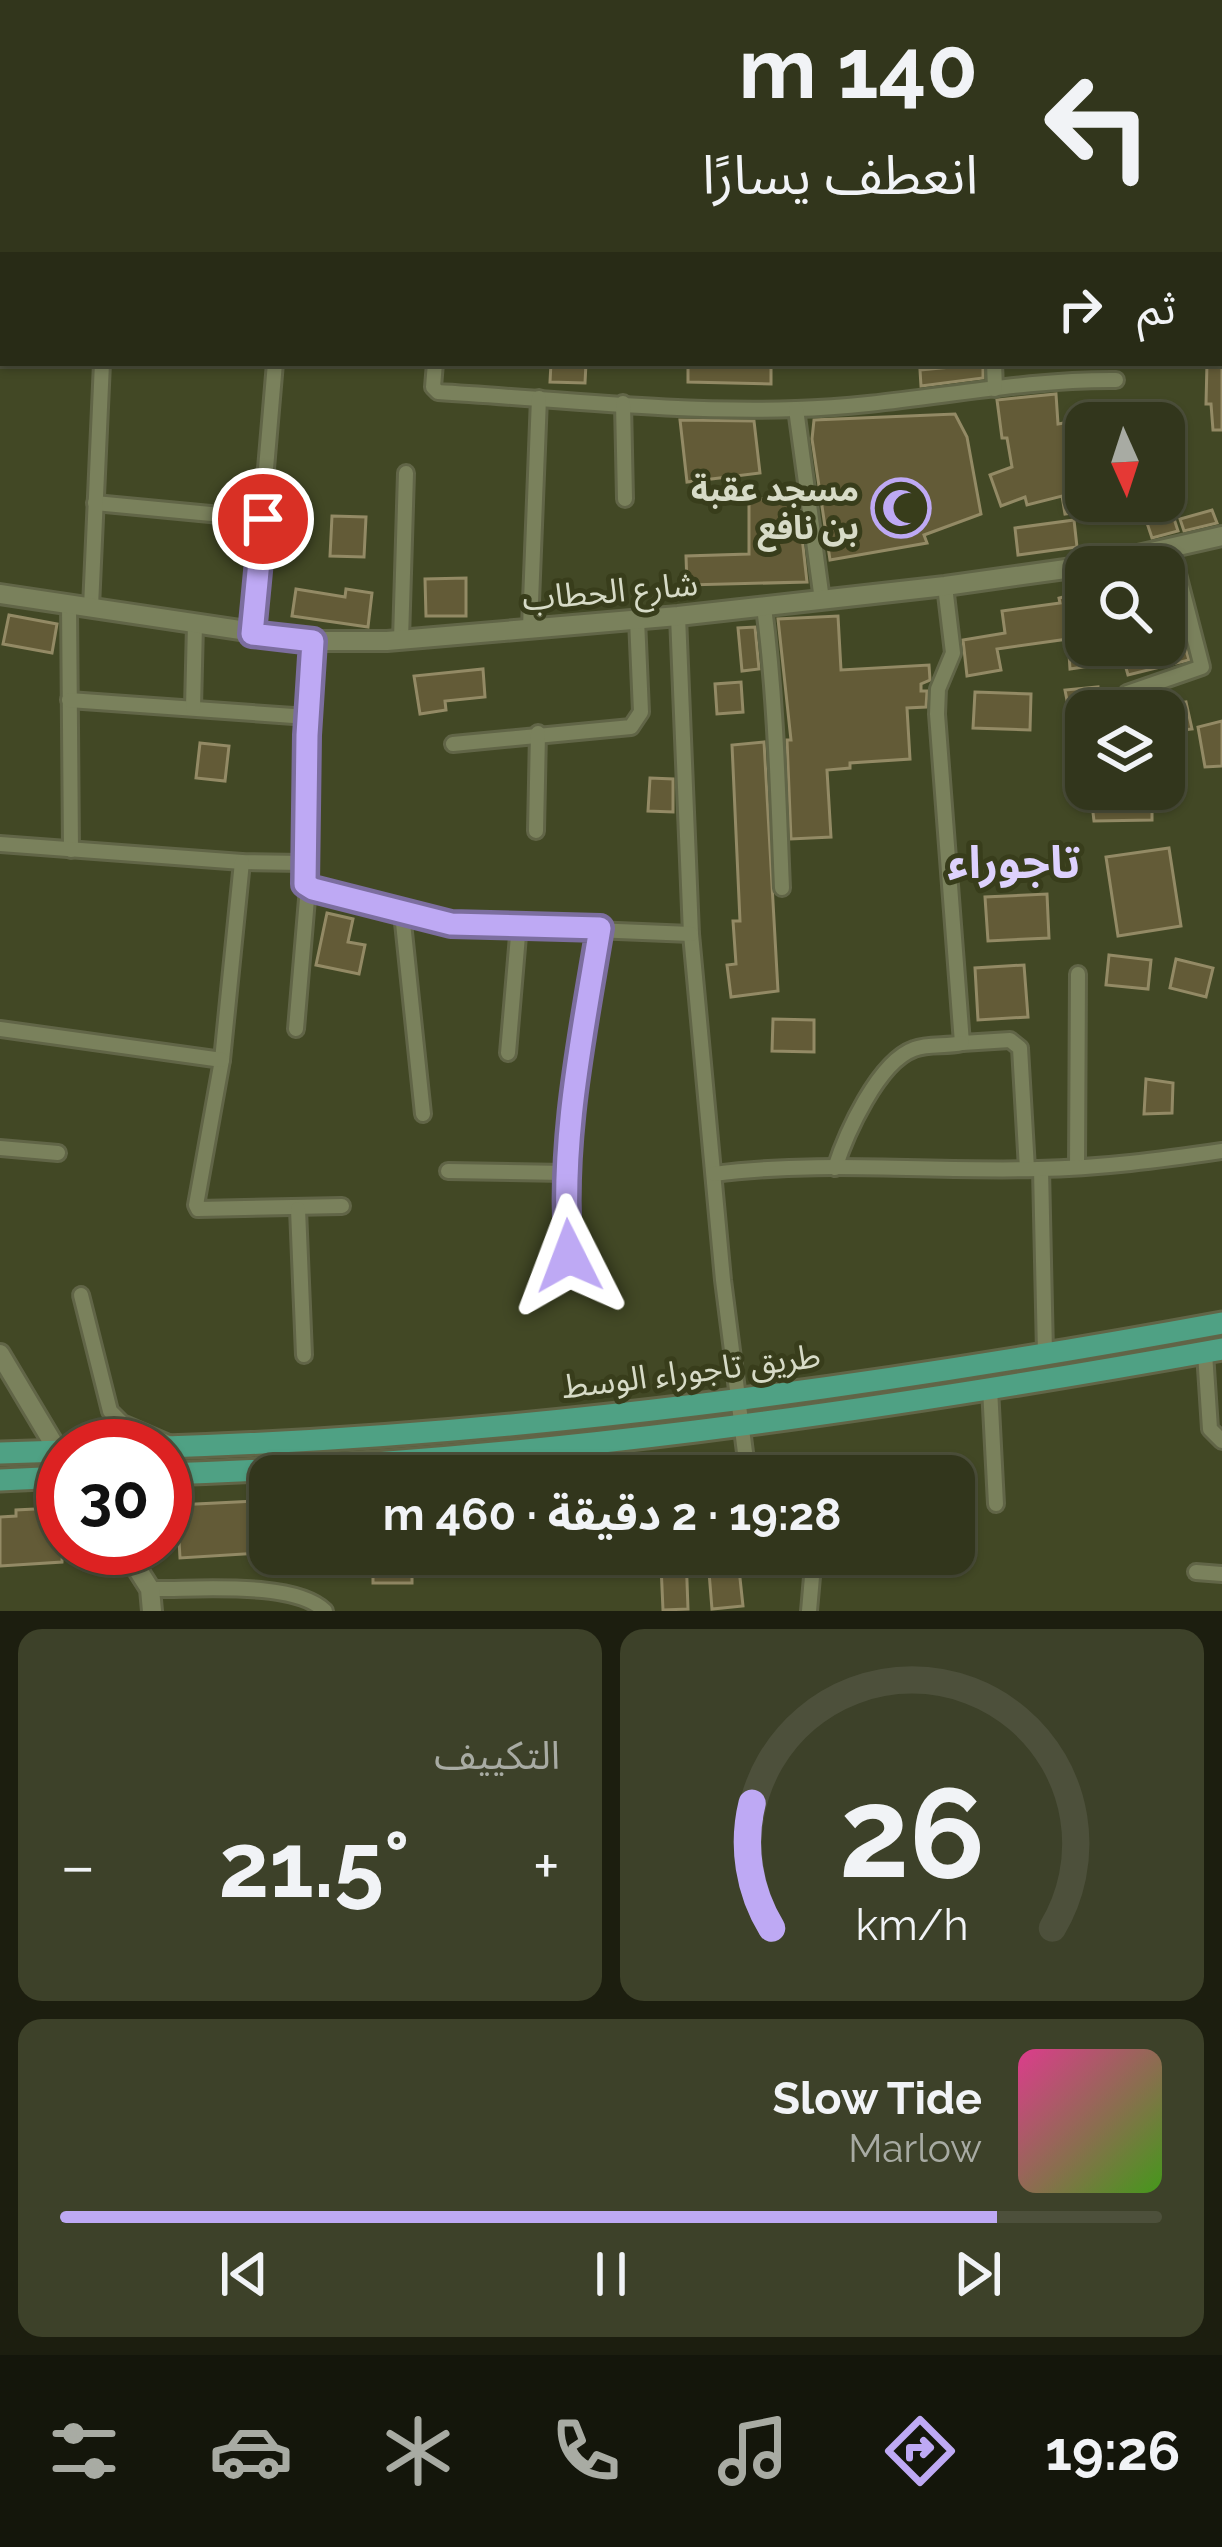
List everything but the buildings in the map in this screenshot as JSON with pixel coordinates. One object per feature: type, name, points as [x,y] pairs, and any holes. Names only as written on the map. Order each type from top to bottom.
[{"type":"main road","name":"طريق تاجوراء الوسط","points":[[192,1446],[556,1423],[1045,1354],[1222,1323]]},
{"type":"main road","points":[[192,1472],[559,1448],[744,1425],[1213,1351]]},
{"type":"main road","points":[[0,1453],[36,1454]]},
{"type":"main road","points":[[0,1480],[36,1478]]},
{"type":"street","points":[[92,608],[102,366]]},
{"type":"street","points":[[252,634],[274,366]]},
{"type":"street","points":[[435,366],[433,387],[438,392],[796,409],[1072,380],[1116,380]]},
{"type":"street","points":[[994,366],[995,389]]},
{"type":"street","points":[[530,627],[539,398]]},
{"type":"street","points":[[623,403],[626,499]]},
{"type":"street","points":[[796,409],[822,600]]},
{"type":"street","points":[[400,640],[406,472]]},
{"type":"street","points":[[95,503],[263,519]]},
{"type":"street","name":"شارع الحطاب","points":[[1180,546],[1222,536]]},
{"type":"street","name":"شارع الحطاب","points":[[0,594],[252,634],[313,641],[400,640],[764,607],[1065,569]]},
{"type":"street","points":[[946,586],[953,652],[937,693],[937,714],[962,1043]]},
{"type":"street","points":[[1135,690],[1202,667],[1185,602]]},
{"type":"street","points":[[69,604],[71,850]]},
{"type":"street","points":[[764,607],[777,753],[782,888]]},
{"type":"street","points":[[678,616],[691,934],[746,1455]]},
{"type":"street","points":[[453,744],[631,727],[641,712],[637,620]]},
{"type":"street","points":[[193,708],[195,624]]},
{"type":"street","points":[[296,1029],[308,886],[303,863],[313,641]]},
{"type":"street","points":[[68,700],[308,717]]},
{"type":"street","points":[[536,831],[538,734]]},
{"type":"street","points":[[0,844],[303,863]]},
{"type":"street","points":[[242,862],[222,1060],[196,1208],[342,1206]]},
{"type":"street","points":[[308,886],[451,924],[691,934]]},
{"type":"street","points":[[402,913],[423,1114]]},
{"type":"street","points":[[508,1053],[519,924]]},
{"type":"street","points":[[569,1256],[566,1173],[575,1072],[600,928]]},
{"type":"street","points":[[1077,1167],[1078,974]]},
{"type":"street","points":[[0,1029],[222,1060]]},
{"type":"street","points":[[835,1168],[850,1124],[902,1056],[918,1047],[962,1043],[1010,1040],[1020,1048],[1034,1169],[1045,1354]]},
{"type":"street","points":[[0,1148],[58,1153]]},
{"type":"street","points":[[714,1174],[751,1169],[1034,1169],[1135,1164],[1222,1151]]},
{"type":"street","points":[[448,1171],[566,1173]]},
{"type":"street","points":[[298,1208],[304,1355]]},
{"type":"street","points":[[81,1294],[110,1411],[118,1419]]},
{"type":"street","points":[[1213,1351],[1210,1429],[1222,1441]]},
{"type":"street","points":[[0,1354],[40,1419]]},
{"type":"street","points":[[990,1388],[997,1504]]},
{"type":"street","points":[[1196,1571],[1222,1574]]},
{"type":"street","points":[[141,1575],[150,1589],[152,1611]]},
{"type":"street","points":[[809,1611],[812,1575]]},
{"type":"street","points":[[150,1589],[289,1593],[315,1601],[325,1611]]},
{"type":"place","name":"مسجد عقبة بن نافع","points":[[901,508]]},
{"type":"district","name":"تاجوراء","points":[[1014,862]]},
{"type":"route","points":[[263,519],[252,634],[313,641],[305,884],[451,924],[600,928],[571,1111],[566,1182],[569,1256]]}]
